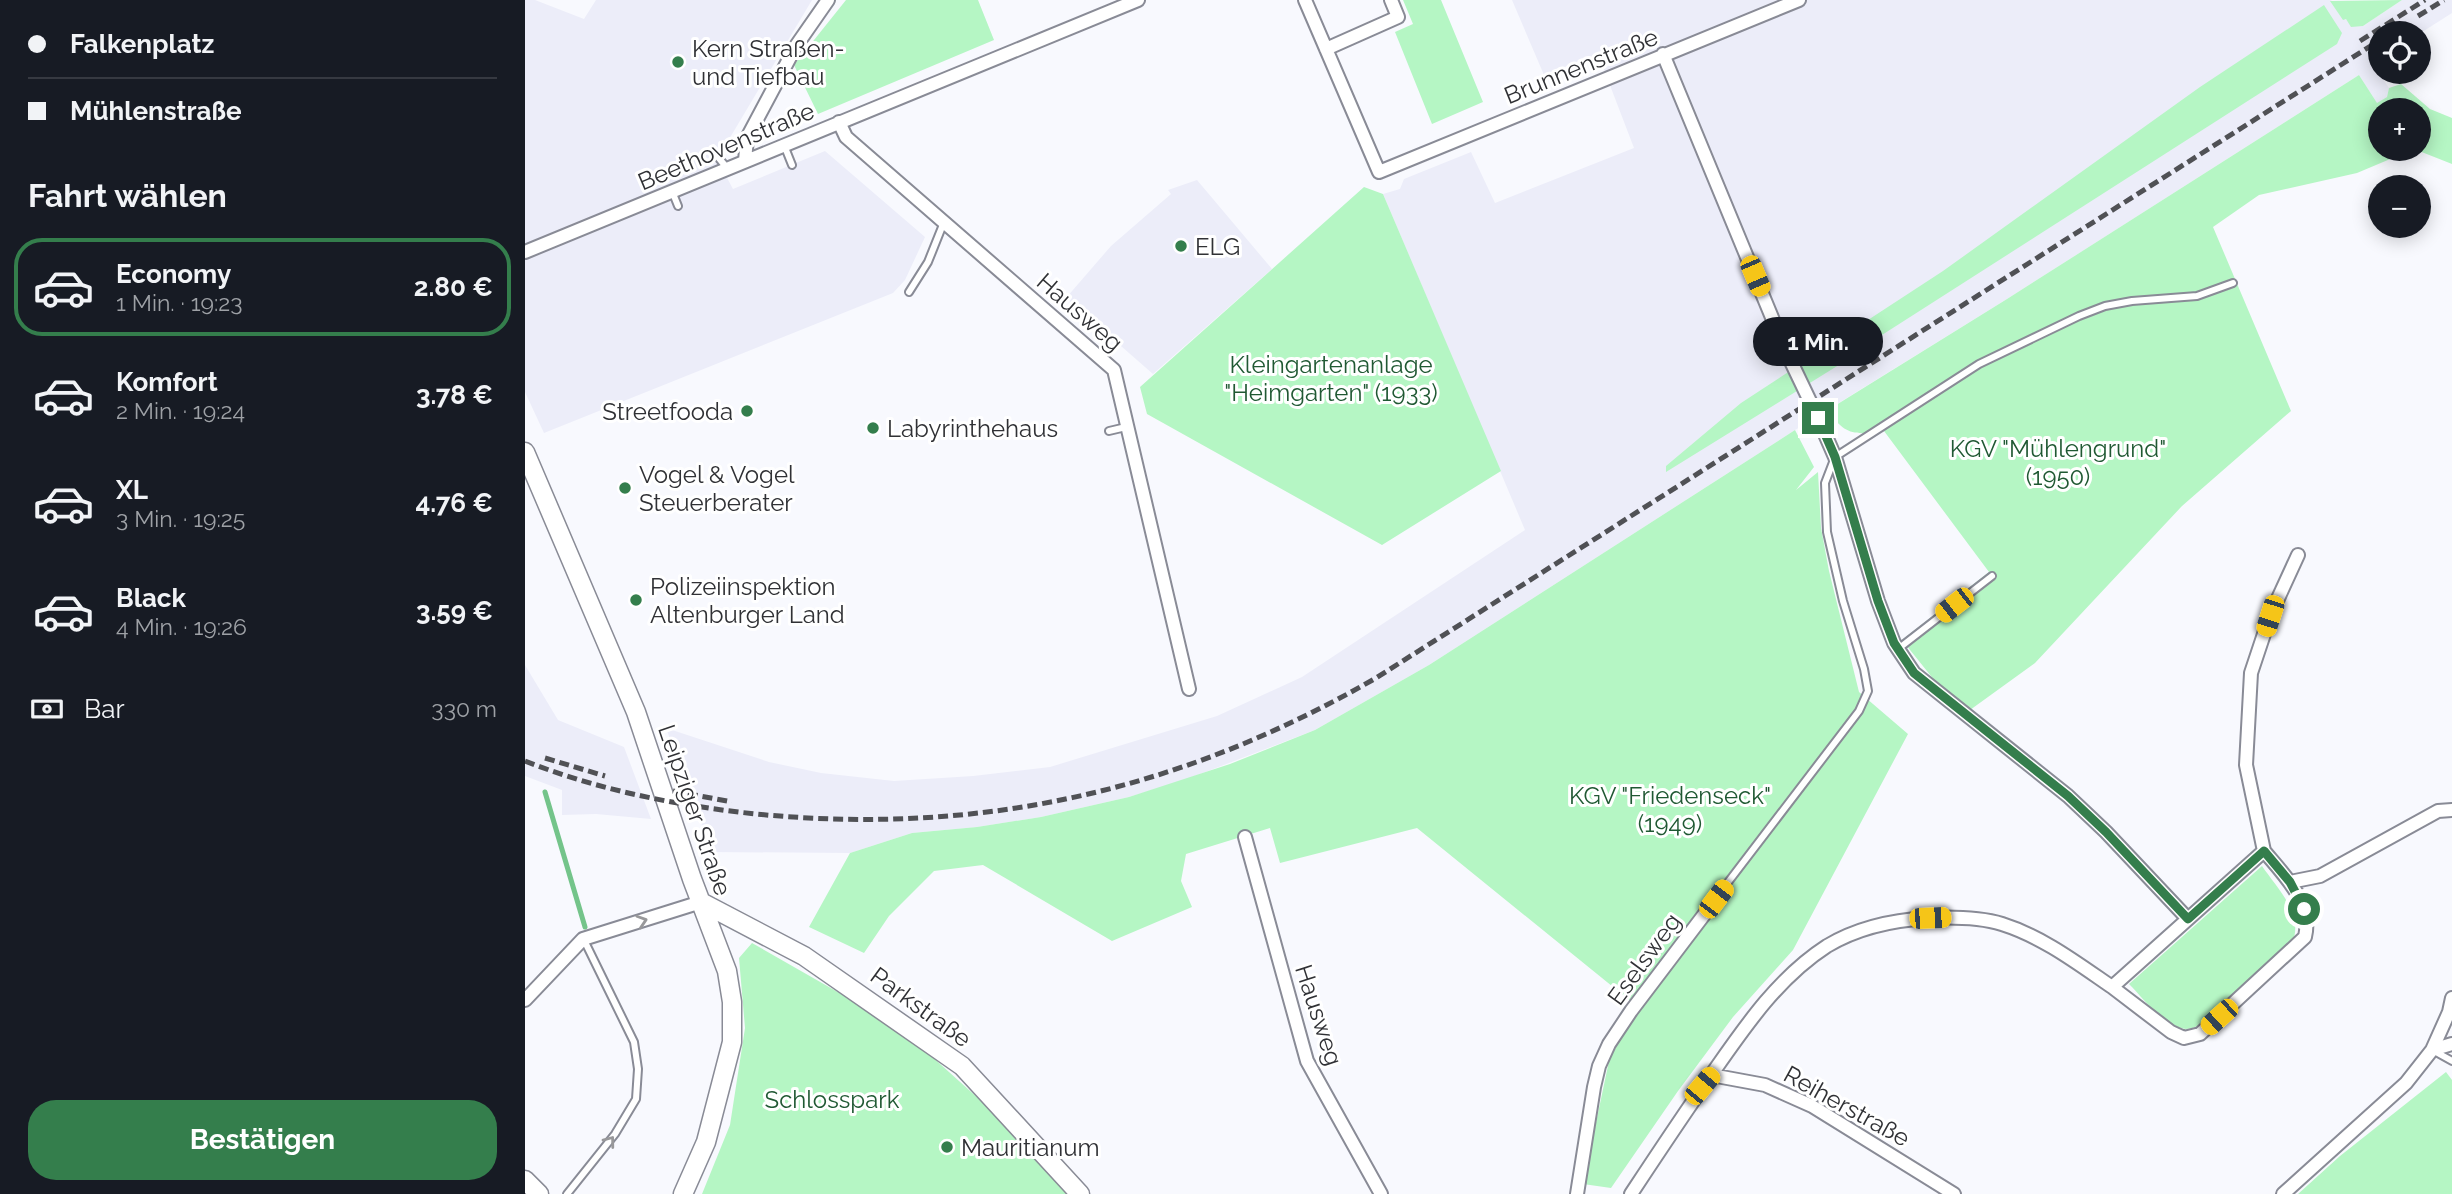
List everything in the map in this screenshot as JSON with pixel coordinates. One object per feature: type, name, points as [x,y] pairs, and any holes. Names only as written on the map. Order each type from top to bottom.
[{"type":"street","points":[[745,161],[747,138],[796,46],[828,0]]},
{"type":"street","name":"Beethovenstraße","points":[[525,252],[1138,0]]},
{"type":"street","points":[[1305,0],[1326,49],[1398,17],[1391,0]]},
{"type":"street","name":"Brunnenstraße","points":[[1326,49],[1379,172],[1799,0]]},
{"type":"street","points":[[1663,54],[1785,349],[1835,457],[1878,601],[1898,649],[1914,673],[2068,796],[2188,919]]},
{"type":"street","name":"Hausweg","points":[[839,122],[846,137],[1114,369],[1189,689]]},
{"type":"street","name":"Leipziger Straße","points":[[525,452],[636,712],[727,971],[732,1002],[732,1042],[706,1143],[683,1194]]},
{"type":"street","points":[[1631,1194],[1748,1021],[1796,969],[1828,946],[1863,930],[1907,919],[1954,917],[2001,924],[2058,949],[2171,1032],[2184,1038],[2200,1034],[2305,937],[2308,925],[2304,909],[2290,882],[2264,851],[2246,765],[2251,673],[2270,616],[2298,555]]},
{"type":"street","points":[[2290,882],[2320,876],[2438,811],[2452,810]]},
{"type":"street","name":"Hausweg","points":[[1245,837],[1307,1061],[1381,1194]]},
{"type":"street","points":[[2112,987],[2264,851]]},
{"type":"street","name":"Eselsweg","points":[[1577,1194],[1594,1087],[1599,1066],[1609,1044],[1716,899]]},
{"type":"street","points":[[525,1000],[583,939],[701,902]]},
{"type":"street","name":"Parkstraße","points":[[701,902],[804,956],[962,1066],[1080,1194]]},
{"type":"street","points":[[2283,1194],[2406,1083],[2432,1051],[2449,1012],[2452,998]]},
{"type":"street","points":[[2432,1051],[2452,1044]]},
{"type":"street","name":"Reiherstraße","points":[[1711,1075],[1765,1085],[1811,1106],[1954,1194]]},
{"type":"street","points":[[525,1180],[539,1194]]},
{"type":"lane","points":[[784,145],[792,165]]},
{"type":"lane","points":[[713,151],[727,168]]},
{"type":"lane","points":[[672,191],[678,206]]},
{"type":"lane","points":[[909,292],[928,262],[944,222]]},
{"type":"lane","points":[[1835,457],[1979,364],[2079,316],[2105,306],[2132,301],[2197,296],[2233,283]]},
{"type":"lane","points":[[1109,431],[1126,427]]},
{"type":"lane","name":"Eselsweg","points":[[1716,899],[1859,711],[1868,691],[1827,532],[1825,483],[1835,457]]},
{"type":"lane","points":[[1898,649],[1992,576]]},
{"type":"lane","points":[[567,1194],[615,1134],[636,1099],[638,1069],[634,1042],[583,939]]},
{"type":"lane","points":[[2432,1051],[2452,1061]]},
{"type":"shaded area","points":[[525,0],[535,0],[584,19],[596,0],[812,0],[725,146],[713,152],[733,189],[825,151],[925,237],[905,280],[893,293],[544,433],[525,392]]},
{"type":"shaded area","points":[[1512,0],[2331,0],[2345,19],[2363,26],[2368,23],[2368,84],[2386,84],[2389,88],[2386,98],[2373,98],[2359,75],[1795,430],[1429,665],[1315,730],[1182,781],[1129,797],[1041,817],[912,833],[850,853],[712,852],[666,728],[769,762],[821,773],[894,781],[1050,767],[1217,716],[1302,677],[1525,530],[1383,194],[1400,189],[1404,179],[1471,152],[1495,203],[1634,148],[1598,54],[1544,75]]},
{"type":"shaded area","points":[[2402,0],[2452,0],[2452,13],[2431,26],[2431,21],[2370,21]]},
{"type":"shaded area","points":[[1197,180],[1272,269],[1153,374],[1066,298],[1111,246],[1171,194],[1168,190]]},
{"type":"shaded area","points":[[525,665],[558,720],[624,747],[651,819],[596,814],[562,815],[562,790],[525,776]]},
{"type":"green space","points":[[846,0],[978,0],[994,40],[818,114],[794,65]]},
{"type":"green space","points":[[1403,0],[1441,0],[1483,102],[1432,124],[1395,32],[1413,24]]},
{"type":"green space","points":[[2402,0],[2363,26],[2351,27],[2330,1]]},
{"type":"green space","points":[[2324,5],[2342,33],[2337,44],[1871,342],[1851,344],[1850,349],[1863,350],[1666,472],[1666,466],[1741,403],[1943,271],[2200,87]]},
{"type":"green space","name":"KGV \"Mühlengrund\" (1950)","points":[[2359,75],[2374,98],[2368,98],[2368,161],[2386,161],[2357,173],[2259,195],[2213,227],[2291,411],[2182,506],[2035,663],[1970,710],[1935,681],[1902,640],[1989,572],[1884,431],[1851,432],[1840,425],[1828,410]]},
{"type":"green space","name":"KGV \"Mühlengrund\" (1950)","points":[[2401,84],[2417,98],[2385,98],[2389,88]]},
{"type":"green space","name":"KGV \"Mühlengrund\" (1950)","points":[[2431,109],[2452,118],[2452,164],[2431,156]]},
{"type":"green space","name":"Kleingartenanlage \"Heimgarten\" (1933)","points":[[1364,187],[1383,194],[1501,471],[1382,545],[1147,414],[1140,387]]},
{"type":"green space","name":"KGV \"Friedenseck\" (1949)","points":[[1795,430],[1814,467],[1796,490],[1818,472],[1821,528],[1829,571],[1859,692],[1908,734],[1793,950],[1733,1017],[1611,1188],[1583,1184],[1609,1061],[1639,1008],[1417,828],[1280,863],[1270,828],[1186,854],[1181,881],[1192,907],[1112,941],[983,865],[934,871],[889,916],[864,953],[809,927],[850,853],[912,833],[1041,817],[1129,797],[1230,764],[1315,730],[1429,665]]},
{"type":"green space","points":[[2262,866],[2292,911],[2295,931],[2293,941],[2202,1024],[2186,1029],[2170,1023],[2129,984]]},
{"type":"green space","name":"Schlosspark","points":[[752,943],[899,1027],[1009,1126],[1069,1194],[702,1194],[730,1125],[745,1028],[739,958]]},
{"type":"green space","points":[[2446,1072],[2452,1080],[2452,1194],[2298,1194],[2340,1156]]},
{"type":"waterway","points":[[545,792],[585,927]]},
{"type":"railway","points":[[2360,41],[2425,0]]},
{"type":"railway","points":[[2418,16],[2444,0]]},
{"type":"railway","points":[[525,761],[610,788],[698,806],[756,814],[839,819],[920,818],[999,810],[1077,797],[1153,776],[1228,750],[1302,717],[1376,678],[2368,48]]},
{"type":"railway","points":[[545,758],[605,776]]},
{"type":"railway","points":[[673,791],[732,802]]},
{"type":"place","name":"Kern Straßen- und Tiefbau","points":[[678,62]]},
{"type":"place","name":"ELG","points":[[1181,246]]},
{"type":"place","name":"Streetfooda","points":[[747,411]]},
{"type":"place","name":"Labyrinthehaus","points":[[873,428]]},
{"type":"place","name":"Vogel & Vogel Steuerberater","points":[[625,488]]},
{"type":"place","name":"Polizeiinspektion Altenburger Land","points":[[636,600]]},
{"type":"place","name":"Mauritianum","points":[[947,1147]]},
{"type":"route","points":[[1818,418],[1835,457],[1878,601],[1894,643],[1914,673],[1963,715],[2068,796],[2188,919],[2264,851],[2290,882],[2304,909]]}]
